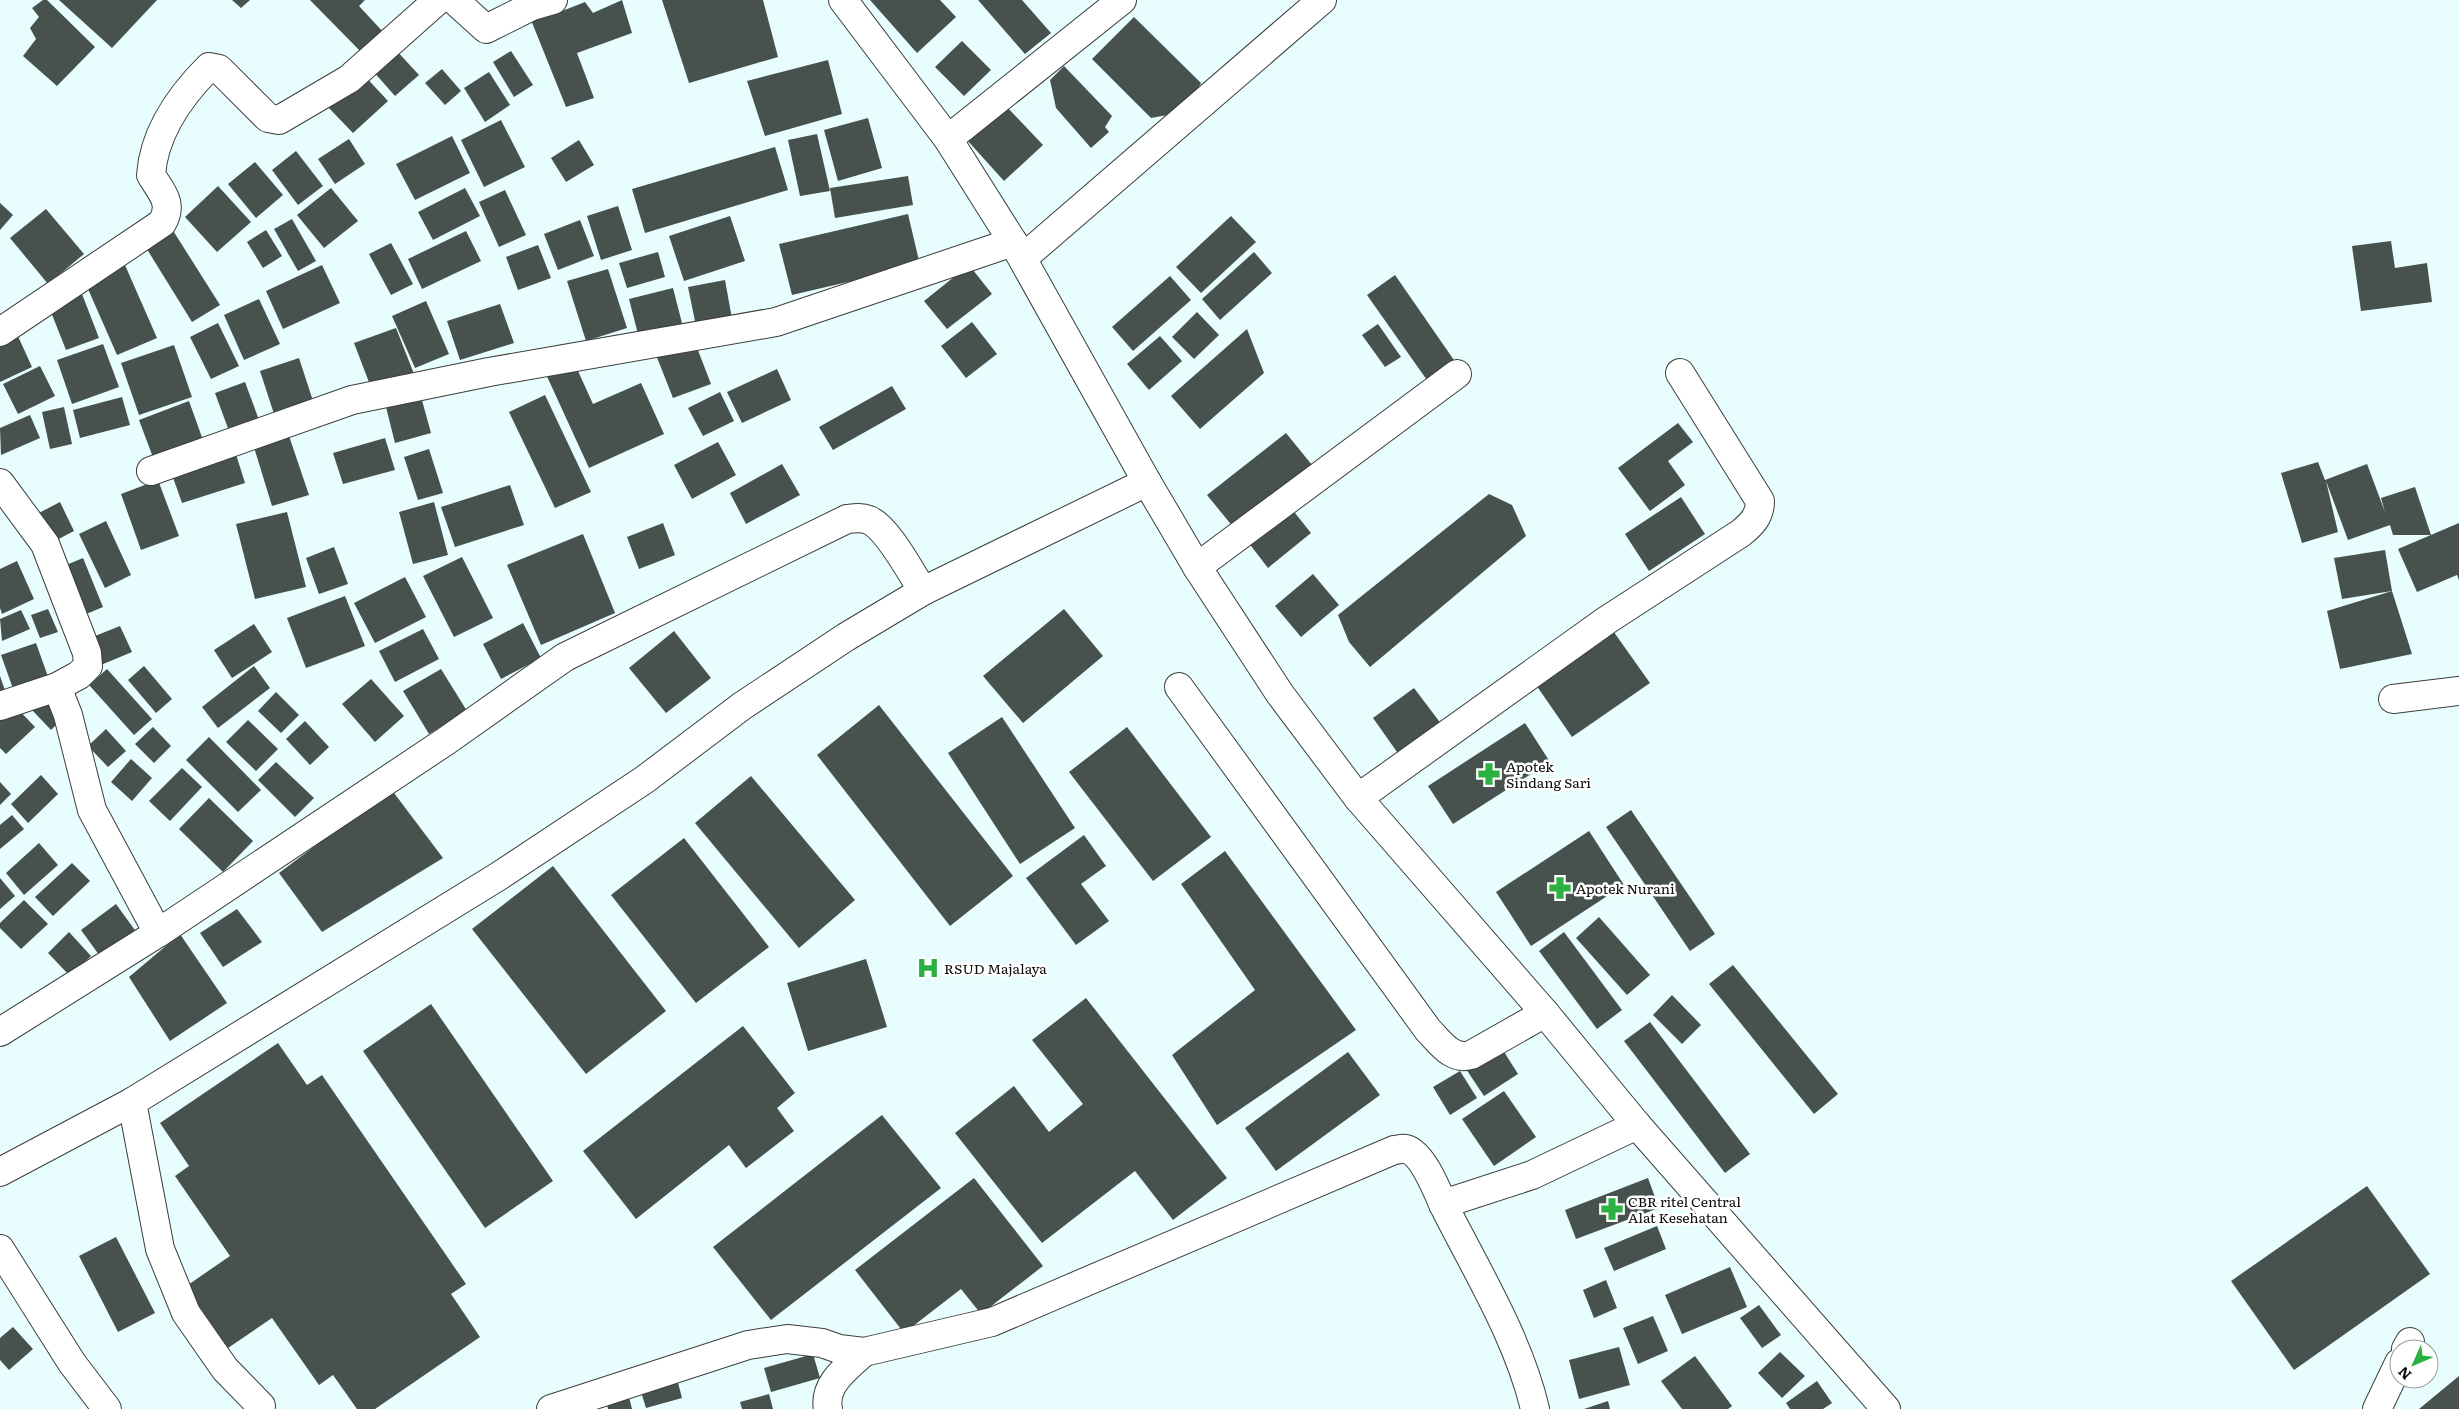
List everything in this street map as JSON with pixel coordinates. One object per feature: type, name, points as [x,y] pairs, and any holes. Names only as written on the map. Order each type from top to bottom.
[{"type":"street","points":[[0,332],[162,223],[168,213],[166,199],[150,174],[151,163],[163,131],[179,103],[191,85],[209,67],[219,69],[268,118],[279,120],[350,79],[438,0]]},
{"type":"street","points":[[454,0],[479,25],[486,29],[532,6],[552,0]]},
{"type":"street","points":[[843,0],[948,139],[1018,250],[1147,482],[1197,567],[1280,694],[1358,798],[1545,1013],[1637,1126],[1886,1409]]},
{"type":"street","points":[[948,139],[1122,0]]},
{"type":"street","points":[[151,471],[352,400],[489,372],[776,322],[1018,250],[1322,0]]},
{"type":"street","points":[[1358,798],[1607,620],[1752,524],[1760,511],[1760,501],[1680,373]]},
{"type":"street","points":[[1197,567],[1457,374]]},
{"type":"street","points":[[0,1172],[132,1102],[499,876],[644,780],[742,706],[846,637],[923,590],[1147,482]]},
{"type":"street","points":[[0,483],[45,544],[87,653],[88,666],[79,675],[57,687],[0,706]]},
{"type":"street","points":[[0,1032],[158,933],[446,741],[565,657],[846,519],[860,517],[871,521],[883,530],[923,590]]},
{"type":"street","points":[[57,687],[68,715],[92,810],[158,933]]},
{"type":"street","points":[[1179,687],[1428,1030],[1450,1052],[1462,1057],[1471,1056],[1545,1013]]},
{"type":"street","points":[[2394,699],[2459,691]]},
{"type":"street","points":[[132,1102],[160,1249],[186,1313],[226,1369],[261,1406]]},
{"type":"street","points":[[1442,1204],[1532,1175],[1637,1126]]},
{"type":"street","points":[[551,1409],[748,1345],[787,1339],[822,1343],[839,1349],[864,1352],[992,1322],[1394,1150],[1405,1149],[1413,1153],[1436,1187],[1442,1204],[1504,1326],[1527,1378],[1535,1409]]},
{"type":"street","points":[[0,1249],[72,1363],[107,1409]]},
{"type":"street","points":[[828,1409],[828,1394],[831,1385],[864,1352]]},
{"type":"street","points":[[2377,1409],[2389,1384]]},
{"type":"building","points":[[43,0],[47,0],[95,47],[57,86],[23,56],[36,39],[30,28],[39,17],[32,8]]},
{"type":"building","points":[[59,0],[157,0],[112,48]]},
{"type":"building","points":[[232,0],[250,0],[241,8]]},
{"type":"building","points":[[310,0],[365,0],[359,6],[385,34],[363,54]]},
{"type":"building","points":[[622,0],[632,33],[577,53],[594,98],[566,107],[529,15],[557,13],[585,2],[593,13]]},
{"type":"building","points":[[662,0],[763,0],[778,57],[689,83]]},
{"type":"building","points":[[870,0],[940,0],[956,17],[917,53]]},
{"type":"building","points":[[978,0],[1022,0],[1051,33],[1025,54]]},
{"type":"building","points":[[1134,17],[1201,83],[1184,112],[1151,118],[1092,59]]},
{"type":"building","points":[[962,41],[991,70],[964,96],[935,67]]},
{"type":"building","points":[[395,49],[419,75],[395,96],[372,70]]},
{"type":"building","points":[[511,51],[533,85],[514,97],[493,62]]},
{"type":"building","points":[[828,60],[842,114],[765,136],[747,81]]},
{"type":"building","points":[[1064,66],[1112,116],[1105,127],[1109,132],[1091,148],[1056,108],[1050,80]]},
{"type":"building","points":[[442,69],[461,91],[445,105],[425,83]]},
{"type":"building","points":[[489,72],[510,105],[485,122],[464,88]]},
{"type":"building","points":[[362,73],[388,101],[353,133],[327,106]]},
{"type":"building","points":[[1005,105],[1043,145],[1004,181],[967,140]]},
{"type":"building","points":[[868,118],[882,168],[838,181],[824,130]]},
{"type":"building","points":[[501,120],[525,167],[484,187],[461,140]]},
{"type":"building","points":[[817,134],[830,191],[800,196],[788,140]]},
{"type":"building","points":[[452,136],[470,173],[415,200],[396,164]]},
{"type":"building","points":[[349,139],[365,164],[335,184],[318,159]]},
{"type":"building","points":[[579,140],[594,165],[566,182],[551,158]]},
{"type":"building","points":[[775,147],[788,190],[645,233],[632,189]]},
{"type":"building","points":[[296,151],[323,186],[298,205],[272,170]]},
{"type":"building","points":[[255,162],[283,195],[256,218],[228,184]]},
{"type":"building","points":[[908,176],[913,205],[835,218],[830,188]]},
{"type":"building","points":[[218,186],[251,222],[217,252],[185,217]]},
{"type":"building","points":[[331,188],[358,221],[324,248],[297,215]]},
{"type":"building","points":[[465,188],[480,216],[433,240],[418,212]]},
{"type":"building","points":[[505,190],[526,235],[499,247],[479,202]]},
{"type":"building","points":[[0,203],[13,215],[0,230]]},
{"type":"building","points":[[618,206],[632,250],[601,260],[587,216]]},
{"type":"building","points":[[46,209],[84,254],[48,284],[10,238]]},
{"type":"building","points":[[908,214],[920,265],[792,295],[779,244]]},
{"type":"building","points":[[730,216],[745,261],[684,281],[669,236]]},
{"type":"building","points":[[1231,216],[1256,242],[1201,293],[1176,267]]},
{"type":"building","points":[[292,219],[316,261],[298,271],[274,229]]},
{"type":"building","points":[[580,220],[594,256],[558,270],[544,234]]},
{"type":"building","points":[[172,229],[220,305],[192,322],[145,246]]},
{"type":"building","points":[[266,230],[282,256],[263,268],[247,242]]},
{"type":"building","points":[[466,231],[481,261],[422,289],[408,259]]},
{"type":"building","points":[[2391,241],[2395,268],[2427,263],[2432,302],[2361,311],[2352,246]]},
{"type":"building","points":[[391,243],[413,284],[391,295],[369,254]]},
{"type":"building","points":[[538,245],[551,278],[518,290],[506,257]]},
{"type":"building","points":[[658,252],[665,277],[627,288],[619,263]]},
{"type":"building","points":[[1254,252],[1272,273],[1220,320],[1202,299]]},
{"type":"building","points":[[125,265],[157,338],[117,355],[85,282]]},
{"type":"building","points":[[322,265],[340,303],[283,329],[266,291]]},
{"type":"building","points":[[969,265],[992,294],[947,329],[924,301]]},
{"type":"building","points":[[608,269],[627,328],[586,341],[567,281]]},
{"type":"building","points":[[1395,275],[1456,363],[1429,383],[1367,295]]},
{"type":"building","points":[[1170,276],[1191,300],[1133,351],[1112,327]]},
{"type":"building","points":[[725,280],[733,324],[697,331],[688,287]]},
{"type":"building","points":[[673,288],[684,331],[640,342],[629,299]]},
{"type":"building","points":[[82,294],[99,338],[66,350],[49,307]]},
{"type":"building","points":[[259,299],[280,344],[244,360],[224,315]]},
{"type":"building","points":[[426,301],[449,354],[415,368],[392,316]]},
{"type":"building","points":[[500,304],[514,343],[460,360],[447,321]]},
{"type":"building","points":[[1197,312],[1219,335],[1194,359],[1172,337]]},
{"type":"building","points":[[972,322],[997,354],[966,378],[941,346]]},
{"type":"building","points":[[218,323],[239,366],[211,379],[190,337]]},
{"type":"building","points":[[1378,324],[1401,357],[1385,367],[1362,335]]},
{"type":"building","points":[[396,328],[414,374],[372,390],[354,343]]},
{"type":"building","points":[[1247,329],[1264,373],[1200,429],[1171,396]]},
{"type":"building","points":[[17,334],[32,367],[0,382],[0,341]]},
{"type":"building","points":[[1160,336],[1182,361],[1149,390],[1127,364]]},
{"type":"building","points":[[694,340],[711,384],[673,398],[656,355]]},
{"type":"building","points":[[103,344],[119,387],[72,404],[57,360]]},
{"type":"building","points":[[174,345],[192,397],[139,415],[121,363]]},
{"type":"building","points":[[299,358],[314,404],[275,417],[260,371]]},
{"type":"building","points":[[573,360],[593,404],[641,383],[664,434],[589,468],[545,372]]},
{"type":"building","points":[[40,366],[55,396],[18,414],[3,384]]},
{"type":"building","points":[[777,369],[791,400],[742,423],[727,392]]},
{"type":"building","points":[[245,382],[259,420],[229,431],[215,393]]},
{"type":"building","points":[[892,386],[906,409],[833,450],[819,427]]},
{"type":"building","points":[[720,392],[734,421],[703,436],[688,408]]},
{"type":"building","points":[[420,393],[431,433],[395,443],[385,403]]},
{"type":"building","points":[[545,395],[591,492],[555,508],[509,412]]},
{"type":"building","points":[[122,397],[130,425],[80,438],[73,410]]},
{"type":"building","points":[[189,401],[204,443],[154,460],[139,420]]},
{"type":"building","points":[[64,407],[72,444],[50,449],[42,412]]},
{"type":"building","points":[[30,415],[40,438],[1,455],[0,428]]},
{"type":"building","points":[[1678,423],[1693,442],[1668,461],[1685,485],[1650,511],[1618,468]]},
{"type":"building","points":[[288,433],[309,495],[272,506],[253,444]]},
{"type":"building","points":[[1286,433],[1312,465],[1234,528],[1207,495]]},
{"type":"building","points":[[385,438],[395,470],[343,484],[333,453]]},
{"type":"building","points":[[718,442],[736,475],[692,499],[674,465]]},
{"type":"building","points":[[234,448],[245,483],[182,503],[170,469]]},
{"type":"building","points":[[429,449],[443,493],[418,500],[404,457]]},
{"type":"building","points":[[2318,462],[2325,480],[2367,464],[2385,512],[2381,498],[2415,487],[2431,535],[2393,535],[2390,525],[2348,540],[2326,481],[2338,532],[2302,543],[2281,473]]},
{"type":"building","points":[[782,464],[800,495],[746,524],[730,493]]},
{"type":"building","points":[[158,480],[179,536],[141,550],[121,494]]},
{"type":"building","points":[[510,485],[524,525],[455,547],[441,507]]},
{"type":"building","points":[[1489,494],[1512,505],[1526,536],[1370,667],[1349,642],[1338,615]]},
{"type":"building","points":[[1681,497],[1705,534],[1649,571],[1625,534]]},
{"type":"building","points":[[60,502],[74,531],[49,544],[35,515]]},
{"type":"building","points":[[434,502],[448,555],[413,564],[399,512]]},
{"type":"building","points":[[1291,508],[1311,533],[1268,568],[1248,542]]},
{"type":"building","points":[[287,512],[306,587],[255,599],[236,524]]},
{"type":"building","points":[[106,521],[131,575],[105,588],[79,534]]},
{"type":"building","points":[[663,523],[675,555],[639,569],[627,537]]},
{"type":"building","points":[[2459,523],[2459,580],[2457,575],[2417,592],[2398,549]]},
{"type":"building","points":[[583,534],[615,613],[541,645],[507,565]]},
{"type":"building","points":[[334,547],[348,584],[319,594],[306,558]]},
{"type":"building","points":[[2385,550],[2392,591],[2342,599],[2334,558]]},
{"type":"building","points":[[462,557],[493,618],[454,637],[423,576]]},
{"type":"building","points":[[83,558],[103,607],[79,617],[59,568]]},
{"type":"building","points":[[17,561],[34,599],[2,614],[0,608],[0,569]]},
{"type":"building","points":[[1313,574],[1339,605],[1301,637],[1275,606]]},
{"type":"building","points":[[405,577],[426,617],[375,643],[354,603]]},
{"type":"building","points":[[2392,591],[2412,654],[2340,669],[2327,611]]},
{"type":"building","points":[[345,596],[365,646],[306,668],[287,618]]},
{"type":"building","points":[[48,609],[58,632],[40,638],[31,615]]},
{"type":"building","points":[[1064,609],[1103,656],[1023,723],[983,676]]},
{"type":"building","points":[[21,610],[30,629],[2,641],[0,619]]},
{"type":"building","points":[[523,623],[541,658],[501,679],[483,644]]},
{"type":"building","points":[[254,624],[272,652],[232,678],[214,650]]},
{"type":"building","points":[[120,626],[132,652],[96,667],[85,640]]},
{"type":"building","points":[[1611,628],[1650,683],[1572,737],[1534,682]]},
{"type":"building","points":[[423,629],[439,659],[395,682],[379,651]]},
{"type":"building","points":[[674,631],[711,678],[666,713],[629,668]]},
{"type":"building","points":[[36,643],[51,685],[16,697],[1,655]]},
{"type":"building","points":[[144,666],[172,699],[156,713],[128,680]]},
{"type":"building","points":[[254,666],[270,688],[218,728],[202,707]]},
{"type":"building","points":[[107,669],[152,719],[134,735],[89,685]]},
{"type":"building","points":[[441,669],[467,711],[429,734],[403,691]]},
{"type":"building","points":[[0,676],[7,696],[0,698]]},
{"type":"building","points":[[371,679],[404,716],[375,742],[342,704]]},
{"type":"building","points":[[1414,688],[1445,729],[1402,759],[1373,718]]},
{"type":"building","points":[[276,692],[299,715],[281,733],[258,711]]},
{"type":"building","points":[[44,699],[63,718],[51,730],[32,710]]},
{"type":"building","points":[[13,704],[35,727],[6,754],[0,748],[0,716]]},
{"type":"building","points":[[879,705],[1013,876],[950,926],[817,755]]},
{"type":"building","points":[[1002,717],[1075,828],[1020,864],[948,753]]},
{"type":"building","points":[[248,720],[278,749],[256,771],[226,742]]},
{"type":"building","points":[[305,721],[329,747],[310,765],[286,739]]},
{"type":"building","name":"Apotek Sindang Sari","points":[[1525,723],[1550,762],[1453,824],[1428,786]]},
{"type":"building","points":[[153,727],[171,746],[154,763],[135,744]]},
{"type":"building","points":[[1127,727],[1211,837],[1153,881],[1069,772]]},
{"type":"building","points":[[106,729],[126,751],[108,767],[88,746]]},
{"type":"building","points":[[209,737],[261,790],[238,812],[186,760]]},
{"type":"building","points":[[131,759],[152,778],[132,801],[111,782]]},
{"type":"building","points":[[276,762],[314,798],[295,817],[258,780]]},
{"type":"building","points":[[182,768],[202,787],[170,821],[149,801]]},
{"type":"building","points":[[41,775],[58,794],[28,823],[11,804]]},
{"type":"building","points":[[751,776],[855,900],[799,948],[695,823]]},
{"type":"building","points":[[0,782],[11,794],[0,805]]},
{"type":"building","points":[[391,789],[443,858],[322,932],[279,873]]},
{"type":"building","points":[[209,798],[253,841],[223,872],[179,829]]},
{"type":"building","points":[[1631,810],[1715,934],[1690,951],[1606,827]]},
{"type":"building","points":[[12,815],[24,829],[0,849],[0,825]]},
{"type":"building","name":"Apotek Nurani","points":[[1589,831],[1624,885],[1531,946],[1496,892]]},
{"type":"building","points":[[1084,835],[1106,866],[1081,884],[1109,921],[1076,945],[1026,878]]},
{"type":"building","points":[[684,838],[769,947],[696,1003],[611,895]]},
{"type":"building","points":[[39,843],[58,865],[24,895],[6,873]]},
{"type":"building","points":[[1225,851],[1356,1030],[1217,1125],[1172,1055],[1255,990],[1181,884]]},
{"type":"building","points":[[72,863],[90,881],[53,916],[35,897]]},
{"type":"building","points":[[553,866],[666,1011],[586,1074],[472,929]]},
{"type":"building","points":[[0,878],[15,896],[0,909]]},
{"type":"building","points":[[24,900],[48,924],[21,949],[0,928],[0,923]]},
{"type":"building","points":[[116,904],[137,933],[102,959],[81,930]]},
{"type":"building","points":[[237,909],[262,942],[223,967],[200,933]]},
{"type":"building","points":[[1599,917],[1650,975],[1627,995],[1576,938]]},
{"type":"building","points":[[69,932],[91,956],[70,976],[48,953]]},
{"type":"building","points":[[1564,932],[1622,1010],[1597,1029],[1539,951]]},
{"type":"building","points":[[180,934],[227,1003],[170,1041],[129,977]]},
{"type":"building","points":[[866,959],[887,1027],[808,1051],[787,983]]},
{"type":"building","points":[[1733,965],[1838,1094],[1814,1114],[1709,984]]},
{"type":"building","points":[[1672,995],[1701,1025],[1682,1044],[1653,1015]]},
{"type":"building","points":[[1086,998],[1227,1178],[1173,1220],[1135,1171],[1042,1243],[955,1133],[1014,1086],[1049,1132],[1083,1104],[1032,1040]]},
{"type":"building","points":[[431,1004],[553,1181],[485,1228],[363,1051]]},
{"type":"building","points":[[1650,1022],[1750,1154],[1725,1173],[1624,1041]]},
{"type":"building","points":[[743,1026],[795,1093],[777,1108],[794,1131],[746,1168],[729,1145],[636,1219],[583,1151]]},
{"type":"building","points":[[278,1043],[307,1085],[322,1075],[466,1284],[451,1294],[480,1337],[375,1409],[357,1409],[333,1375],[319,1385],[272,1318],[228,1348],[185,1287],[230,1256],[175,1176],[189,1166],[160,1123]]},
{"type":"building","points":[[1501,1047],[1518,1074],[1484,1096],[1466,1069]]},
{"type":"building","points":[[1348,1052],[1380,1095],[1276,1171],[1245,1128]]},
{"type":"building","points":[[1460,1071],[1477,1098],[1450,1115],[1433,1087]]},
{"type":"building","points":[[1504,1091],[1536,1137],[1494,1166],[1462,1119]]},
{"type":"building","points":[[882,1115],[941,1188],[771,1320],[713,1247]]},
{"type":"building","points":[[974,1178],[1043,1266],[981,1314],[961,1289],[904,1333],[855,1270]]},
{"type":"building","name":"CBR ritel Central Alat Kesehatan","points":[[1648,1178],[1659,1208],[1576,1239],[1565,1210]]},
{"type":"building","points":[[2367,1186],[2430,1274],[2294,1370],[2231,1281]]},
{"type":"building","points":[[1657,1226],[1666,1249],[1614,1271],[1604,1248]]},
{"type":"building","points":[[116,1237],[155,1313],[118,1332],[79,1256]]},
{"type":"building","points":[[1730,1267],[1747,1307],[1682,1334],[1665,1295]]},
{"type":"building","points":[[1606,1280],[1617,1308],[1594,1318],[1583,1290]]},
{"type":"building","points":[[1759,1305],[1781,1335],[1762,1348],[1740,1318]]},
{"type":"building","points":[[1653,1316],[1668,1351],[1638,1364],[1623,1328]]},
{"type":"building","points":[[13,1327],[33,1349],[9,1370],[0,1360],[0,1338]]},
{"type":"building","points":[[1619,1347],[1630,1385],[1579,1399],[1569,1360]]},
{"type":"building","points":[[1780,1352],[1805,1376],[1782,1398],[1758,1373]]},
{"type":"building","points":[[813,1354],[820,1378],[771,1392],[764,1368]]},
{"type":"building","points":[[1695,1356],[1732,1406],[1728,1409],[1682,1409],[1661,1381]]},
{"type":"building","points":[[676,1375],[682,1398],[646,1408],[639,1385]]},
{"type":"building","points":[[2459,1376],[2459,1409],[2419,1409]]},
{"type":"building","points":[[1817,1381],[1832,1403],[1823,1409],[1790,1409],[1786,1403]]},
{"type":"building","points":[[628,1393],[632,1409],[608,1409],[606,1399]]},
{"type":"building","points":[[769,1394],[773,1409],[742,1409],[740,1402]]},
{"type":"building","points":[[1608,1401],[1610,1409],[1584,1409]]},
{"type":"place","name":"Apotek Sindang Sari","points":[[1489,774]]},
{"type":"place","name":"Apotek Nurani","points":[[1560,888]]},
{"type":"place","name":"RSUD Majalaya","points":[[928,968]]},
{"type":"place","name":"CBR ritel Central Alat Kesehatan","points":[[1612,1209]]}]
